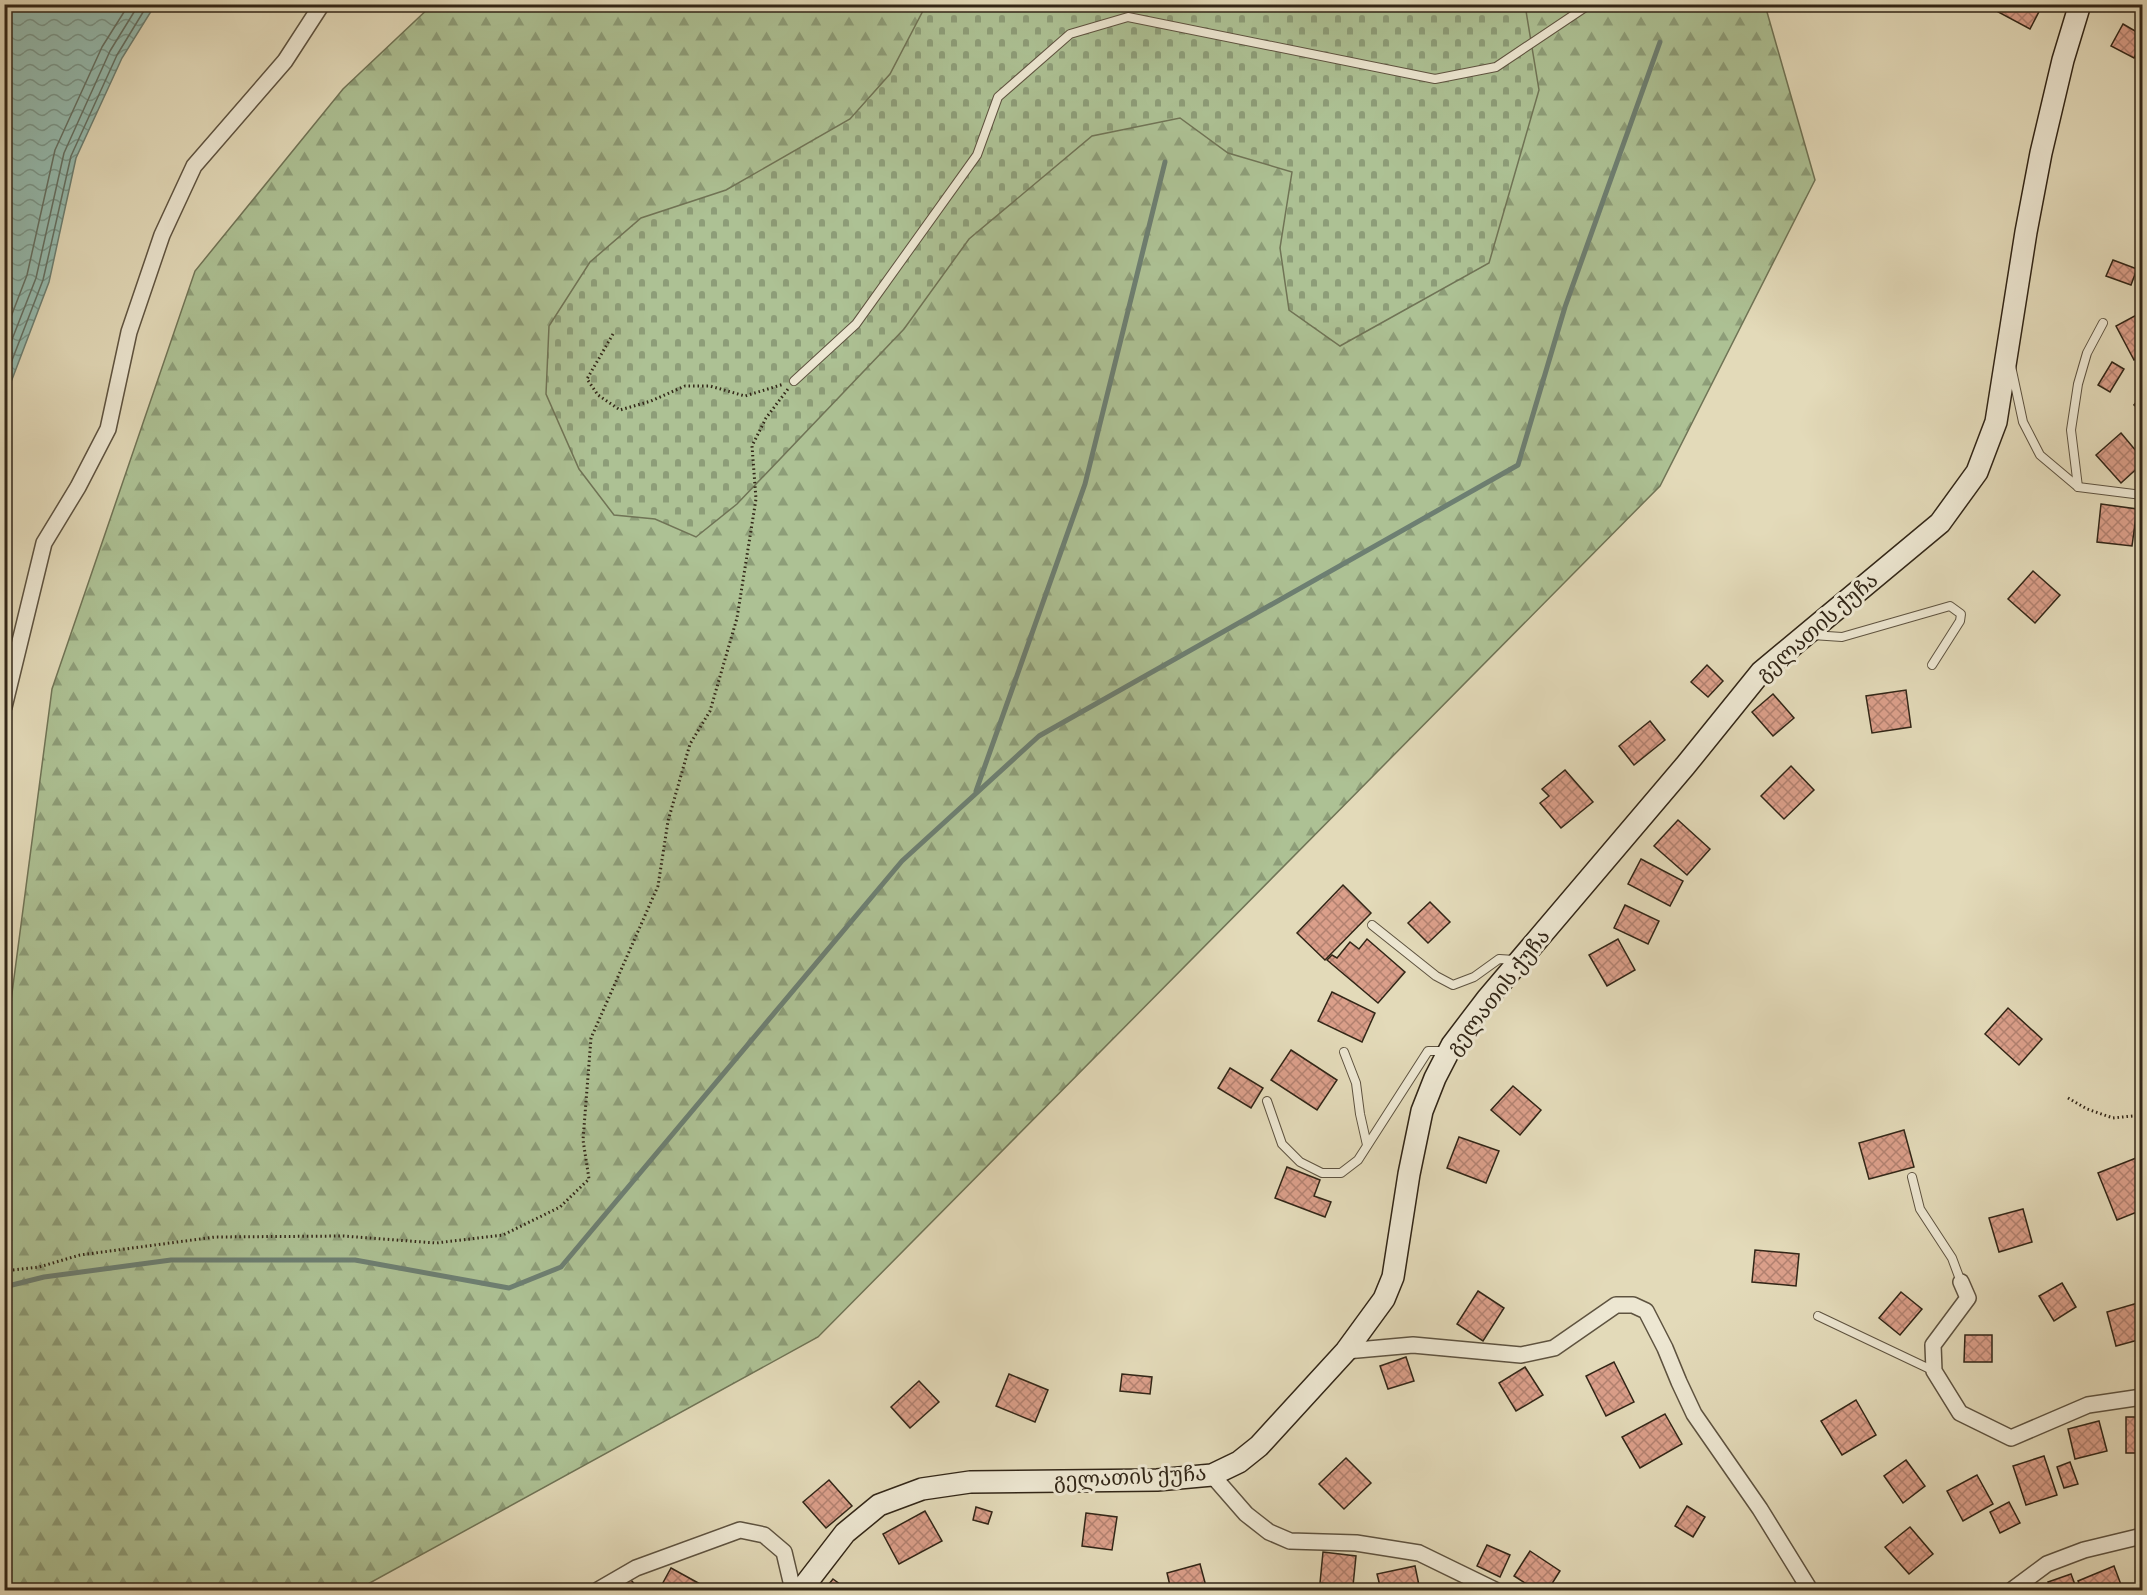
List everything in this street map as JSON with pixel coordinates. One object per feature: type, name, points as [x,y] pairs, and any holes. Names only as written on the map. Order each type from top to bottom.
[{"type":"main road","name":"გელათის ქუჩა","points":[[801,1590],[846,1533],[879,1505],[922,1489],[970,1482],[1157,1480],[1212,1475],[1239,1462],[1259,1446],[1346,1352],[1384,1299],[1393,1277],[1409,1174],[1422,1111],[1449,1051],[1519,960],[1685,766],[1761,672],[1940,523],[1977,472],[1996,422],[2041,153],[2063,60],[2080,4]]},
{"type":"street","points":[[4,706],[44,543],[78,487],[108,429],[129,332],[162,235],[194,166],[285,61],[322,4]]},
{"type":"street","points":[[1961,1282],[1968,1298],[1934,1345],[1934,1371],[1960,1413],[2011,1438],[2088,1405],[2142,1396]]},
{"type":"street","points":[[1346,1352],[1413,1345],[1521,1355],[1554,1348],[1616,1305],[1633,1305],[1647,1311],[1694,1414],[1760,1509],[1810,1590]]},
{"type":"street","points":[[1212,1475],[1246,1514],[1269,1532],[1290,1541],[1356,1543],[1419,1553],[1495,1590]]},
{"type":"street","points":[[598,1590],[636,1568],[740,1530],[764,1535],[784,1551],[793,1590]]},
{"type":"street","points":[[2013,1590],[2047,1564],[2084,1550],[2142,1536]]},
{"type":"lane","points":[[794,381],[856,324],[977,155],[998,97],[1070,34],[1128,16],[1435,79],[1496,67],[1590,4]]},
{"type":"lane","points":[[2078,487],[2071,430],[2078,384],[2087,353],[2103,323]]},
{"type":"lane","points":[[2007,350],[2016,383],[2022,422],[2040,455],[2078,487],[2142,495]]},
{"type":"lane","points":[[1807,634],[1842,637],[1950,606],[1961,614],[1960,621],[1932,664]]},
{"type":"lane","points":[[1372,925],[1436,976],[1453,985],[1474,977],[1499,959],[1519,960]]},
{"type":"lane","points":[[1267,1101],[1282,1144],[1299,1162],[1322,1173],[1341,1173],[1358,1160],[1428,1050],[1449,1051]]},
{"type":"lane","points":[[1344,1052],[1356,1083],[1367,1145]]},
{"type":"lane","points":[[1912,1177],[1920,1209],[1952,1258],[1961,1282]]},
{"type":"lane","points":[[1818,1316],[1934,1371]]},
{"type":"path","points":[[612,334],[587,380],[598,395],[620,410],[651,401],[685,386],[710,386],[746,396],[794,381]]},
{"type":"path","points":[[4,1271],[39,1267],[80,1255],[215,1237],[343,1236],[436,1243],[503,1235],[560,1207],[589,1179],[583,1140],[591,1038],[658,886],[668,821],[690,744],[710,711],[737,618],[756,499],[752,446],[766,418],[794,381]]},
{"type":"path","points":[[2068,1098],[2087,1109],[2113,1118],[2142,1115]]},
{"type":"green space","points":[[432,5],[1765,5],[1815,180],[1660,486],[818,1337],[357,1590],[5,1590],[4,1054],[52,689],[195,271],[343,89]]},
{"type":"green space","points":[[926,5],[1525,5],[1539,90],[1489,263],[1340,346],[1289,310],[1280,248],[1292,172],[1228,153],[1180,118],[1092,136],[969,239],[904,329],[737,504],[696,537],[655,519],[614,515],[579,469],[546,394],[549,326],[590,262],[641,218],[726,190],[850,119],[890,74]]},
{"type":"water","points":[[5,4],[155,5],[122,58],[76,158],[49,282],[5,398]]},
{"type":"building","points":[[1988,4],[2043,4],[2030,29],[1987,6]]},
{"type":"building","points":[[2123,24],[2142,35],[2142,41],[2134,58],[2111,46]]},
{"type":"building","points":[[2113,260],[2137,269],[2131,285],[2106,276]]},
{"type":"building","points":[[2142,312],[2142,355],[2134,360],[2116,326]]},
{"type":"building","points":[[2112,362],[2124,369],[2110,392],[2098,385]]},
{"type":"building","points":[[2142,395],[2142,412],[2134,405]]},
{"type":"building","points":[[2121,433],[2142,458],[2142,464],[2121,483],[2096,455]]},
{"type":"building","points":[[2101,504],[2137,509],[2132,546],[2097,542]]},
{"type":"building","points":[[2033,571],[2060,595],[2035,623],[2008,599]]},
{"type":"building","points":[[1707,665],[1723,681],[1708,697],[1691,682]]},
{"type":"building","points":[[1906,690],[1911,727],[1872,733],[1866,696]]},
{"type":"building","points":[[1773,694],[1794,718],[1773,736],[1752,712]]},
{"type":"building","points":[[1650,721],[1665,740],[1634,765],[1619,746]]},
{"type":"building","points":[[1791,766],[1814,790],[1784,819],[1761,796]]},
{"type":"building","points":[[1565,770],[1593,802],[1561,828],[1540,803],[1549,796],[1542,789]]},
{"type":"building","points":[[1678,820],[1710,849],[1687,875],[1654,846]]},
{"type":"building","points":[[1641,859],[1683,881],[1670,906],[1628,884]]},
{"type":"building","points":[[1343,885],[1371,913],[1325,960],[1297,933]]},
{"type":"building","points":[[1430,902],[1450,922],[1428,943],[1408,923]]},
{"type":"building","points":[[1625,905],[1659,921],[1648,944],[1614,928]]},
{"type":"building","points":[[1367,939],[1405,972],[1378,1003],[1327,960],[1332,955],[1337,958],[1350,942],[1359,949]]},
{"type":"building","points":[[1618,939],[1635,970],[1607,986],[1589,955]]},
{"type":"building","points":[[1332,992],[1375,1013],[1362,1042],[1318,1021]]},
{"type":"building","points":[[2008,1008],[2042,1039],[2019,1065],[1985,1034]]},
{"type":"building","points":[[1291,1050],[1337,1080],[1317,1110],[1271,1080]]},
{"type":"building","points":[[1230,1068],[1263,1088],[1251,1108],[1218,1088]]},
{"type":"building","points":[[1513,1086],[1541,1110],[1520,1135],[1491,1110]]},
{"type":"building","points":[[1904,1130],[1914,1167],[1869,1179],[1859,1143]]},
{"type":"building","points":[[1459,1137],[1499,1151],[1486,1183],[1447,1168]]},
{"type":"building","points":[[2136,1158],[2142,1174],[2142,1210],[2117,1220],[2098,1173]]},
{"type":"building","points":[[1287,1167],[1320,1180],[1314,1196],[1331,1202],[1325,1217],[1275,1198]]},
{"type":"building","points":[[2023,1209],[2032,1242],[1999,1252],[1989,1218]]},
{"type":"building","points":[[1755,1250],[1799,1254],[1796,1286],[1752,1282]]},
{"type":"building","points":[[2062,1283],[2076,1307],[2054,1321],[2039,1296]]},
{"type":"building","points":[[1478,1291],[1504,1308],[1483,1341],[1457,1324]]},
{"type":"building","points":[[1901,1292],[1922,1309],[1900,1335],[1879,1318]]},
{"type":"building","points":[[2141,1302],[2142,1339],[2116,1346],[2107,1312]]},
{"type":"building","points":[[1965,1335],[1992,1335],[1992,1362],[1964,1362]]},
{"type":"building","points":[[1406,1357],[1414,1381],[1388,1389],[1380,1366]]},
{"type":"building","points":[[1614,1362],[1634,1402],[1606,1416],[1586,1376]]},
{"type":"building","points":[[1525,1367],[1543,1395],[1516,1411],[1499,1383]]},
{"type":"building","points":[[1009,1374],[1048,1390],[1035,1422],[996,1406]]},
{"type":"building","points":[[1122,1374],[1152,1377],[1150,1394],[1120,1391]]},
{"type":"building","points":[[919,1381],[939,1402],[910,1428],[891,1407]]},
{"type":"building","points":[[1856,1400],[1876,1435],[1842,1455],[1821,1421]]},
{"type":"building","points":[[1665,1414],[1682,1444],[1640,1468],[1622,1437]]},
{"type":"building","points":[[2126,1417],[2142,1417],[2142,1453],[2126,1453]]},
{"type":"building","points":[[2099,1421],[2107,1451],[2075,1459],[2068,1429]]},
{"type":"building","points":[[2044,1456],[2057,1495],[2026,1505],[2013,1466]]},
{"type":"building","points":[[1346,1458],[1371,1483],[1344,1509],[1319,1484]]},
{"type":"building","points":[[1906,1460],[1925,1486],[1903,1503],[1884,1476]]},
{"type":"building","points":[[2070,1462],[2078,1484],[2064,1488],[2057,1467]]},
{"type":"building","points":[[1977,1475],[1993,1504],[1963,1521],[1947,1491]]},
{"type":"building","points":[[829,1480],[852,1506],[826,1528],[803,1502]]},
{"type":"building","points":[[2009,1502],[2020,1523],[2000,1533],[1990,1512]]},
{"type":"building","points":[[1687,1506],[1705,1517],[1693,1537],[1675,1526]]},
{"type":"building","points":[[976,1507],[992,1512],[988,1524],[973,1520]]},
{"type":"building","points":[[925,1511],[942,1541],[899,1564],[883,1534]]},
{"type":"building","points":[[1086,1513],[1117,1517],[1112,1550],[1082,1546]]},
{"type":"building","points":[[1910,1527],[1933,1554],[1909,1574],[1885,1547]]},
{"type":"building","points":[[1487,1545],[1510,1555],[1500,1577],[1477,1566]]},
{"type":"building","points":[[1530,1551],[1560,1571],[1548,1590],[1536,1590],[1514,1576]]},
{"type":"building","points":[[1323,1552],[1356,1556],[1353,1586],[1320,1583]]},
{"type":"building","points":[[1200,1564],[1207,1590],[1171,1590],[1167,1573]]},
{"type":"building","points":[[1415,1566],[1420,1590],[1381,1590],[1377,1574]]},
{"type":"building","points":[[2114,1566],[2123,1590],[2082,1590],[2078,1581]]},
{"type":"building","points":[[671,1568],[711,1590],[659,1590]]},
{"type":"building","points":[[2071,1574],[2077,1590],[2051,1590],[2048,1582]]},
{"type":"building","points":[[630,1579],[640,1590],[617,1590]]},
{"type":"building","points":[[833,1579],[848,1590],[824,1590]]},
{"type":"waterway","points":[[4,1287],[44,1277],[171,1260],[355,1260],[509,1288],[561,1267],[902,861],[1039,736],[1518,465],[1565,307],[1660,42]]},
{"type":"waterway","points":[[976,791],[1085,484],[1165,162]]}]
